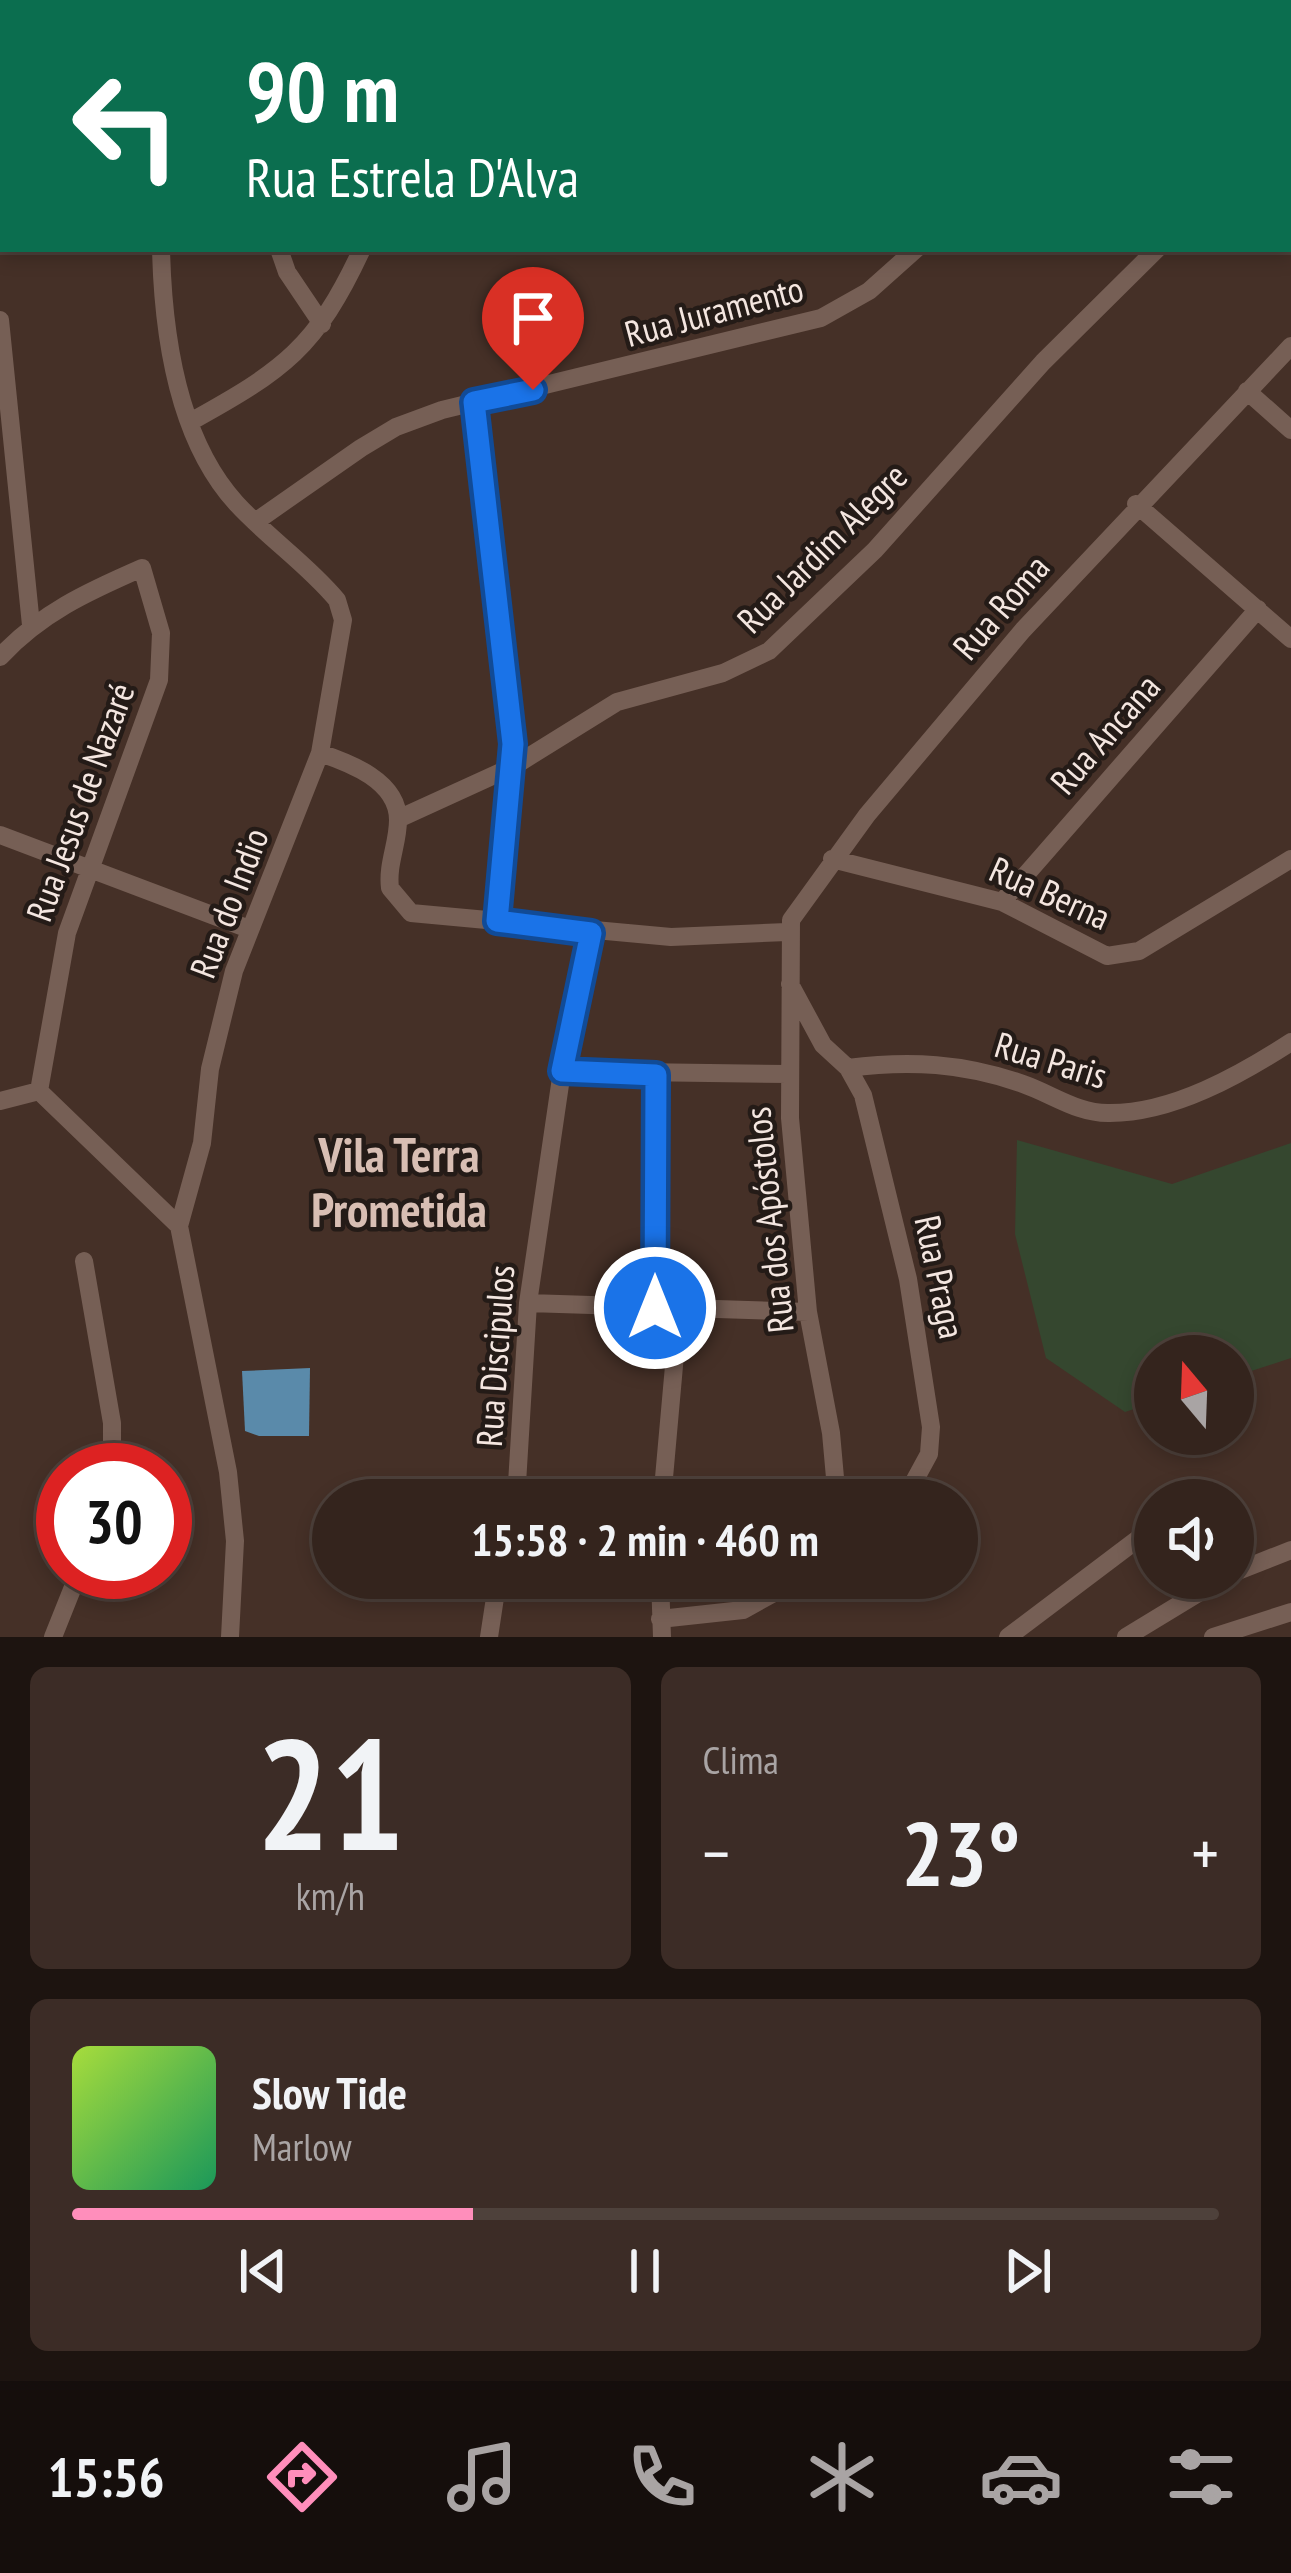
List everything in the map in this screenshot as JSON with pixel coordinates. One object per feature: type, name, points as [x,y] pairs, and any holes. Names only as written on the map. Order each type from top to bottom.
[{"type":"street","name":"Rua do Indio","points":[[161,252],[167,329],[190,422],[219,482],[255,522],[324,584],[337,600],[343,620],[320,752],[280,866],[249,929],[215,1042],[202,1143],[179,1226],[228,1472],[235,1541],[230,1637]]},
{"type":"street","points":[[281,252],[287,272],[322,324]]},
{"type":"street","points":[[190,422],[280,370],[322,324],[360,252]]},
{"type":"street","name":"Rua Juramento","points":[[255,522],[396,427],[474,402],[821,318],[869,291],[913,252]]},
{"type":"street","name":"Rua Jardim Alegre","points":[[398,819],[514,766],[617,701],[749,664],[797,629],[1043,362],[1154,252]]},
{"type":"street","points":[[0,320],[6,447],[31,625],[0,657]]},
{"type":"street","name":"Rua Roma","points":[[787,932],[832,859],[1023,630],[1136,505],[1291,346]]},
{"type":"street","points":[[1247,391],[1291,430]]},
{"type":"street","points":[[474,402],[514,766],[497,921]]},
{"type":"street","points":[[1136,505],[1291,639]]},
{"type":"street","name":"Rua Jesus de Nazaré","points":[[31,625],[73,598],[142,568],[164,657],[154,700],[67,933],[39,1091]]},
{"type":"street","name":"Rua Ancana","points":[[1002,902],[1258,609]]},
{"type":"street","points":[[320,752],[374,778],[387,792],[398,819],[390,888],[411,913],[591,933],[714,937],[787,932]]},
{"type":"street","points":[[0,835],[87,872],[249,929]]},
{"type":"street","name":"Rua Berna","points":[[832,859],[1002,902],[1085,947],[1124,955],[1165,938],[1291,859]]},
{"type":"street","name":"Rua dos Apóstolos","points":[[787,932],[788,1074],[808,1312],[835,1479]]},
{"type":"street","name":"Rua Discipulos","points":[[517,1479],[528,1303],[562,1071],[591,933]]},
{"type":"street","name":"Rua Praga","points":[[788,980],[823,1045],[848,1068],[862,1095],[880,1158],[925,1369],[928,1454],[915,1479]]},
{"type":"street","name":"Rua Paris","points":[[848,1068],[893,1062],[958,1067],[1108,1114],[1138,1111],[1220,1082],[1291,1042]]},
{"type":"street","points":[[562,1071],[788,1074]]},
{"type":"street","points":[[655,1308],[656,1075]]},
{"type":"street","points":[[0,1101],[39,1091],[179,1226]]},
{"type":"street","points":[[84,1261],[112,1443]]},
{"type":"street","points":[[528,1303],[808,1312]]},
{"type":"street","points":[[664,1479],[679,1310]]},
{"type":"street","points":[[1008,1637],[1134,1542]]},
{"type":"street","points":[[1254,1565],[1291,1550]]},
{"type":"street","points":[[53,1637],[68,1599]]},
{"type":"street","points":[[489,1637],[495,1599]]},
{"type":"street","points":[[661,1628],[742,1610],[762,1599]]},
{"type":"street","points":[[1126,1637],[1188,1599]]},
{"type":"street","points":[[1213,1637],[1291,1612]]},
{"type":"green space","points":[[1017,1140],[1172,1184],[1291,1143],[1291,1358],[1254,1370],[1254,1335],[1134,1335],[1134,1409],[1125,1412],[1046,1358],[1015,1234]]},
{"type":"water","points":[[310,1368],[309,1436],[259,1436],[245,1431],[242,1371]]},
{"type":"district","name":"Vila Terra Prometida","points":[[399,1182]]},
{"type":"route","points":[[533,390],[474,402],[514,766],[497,921],[591,933],[562,1071],[656,1075],[655,1308]]}]
